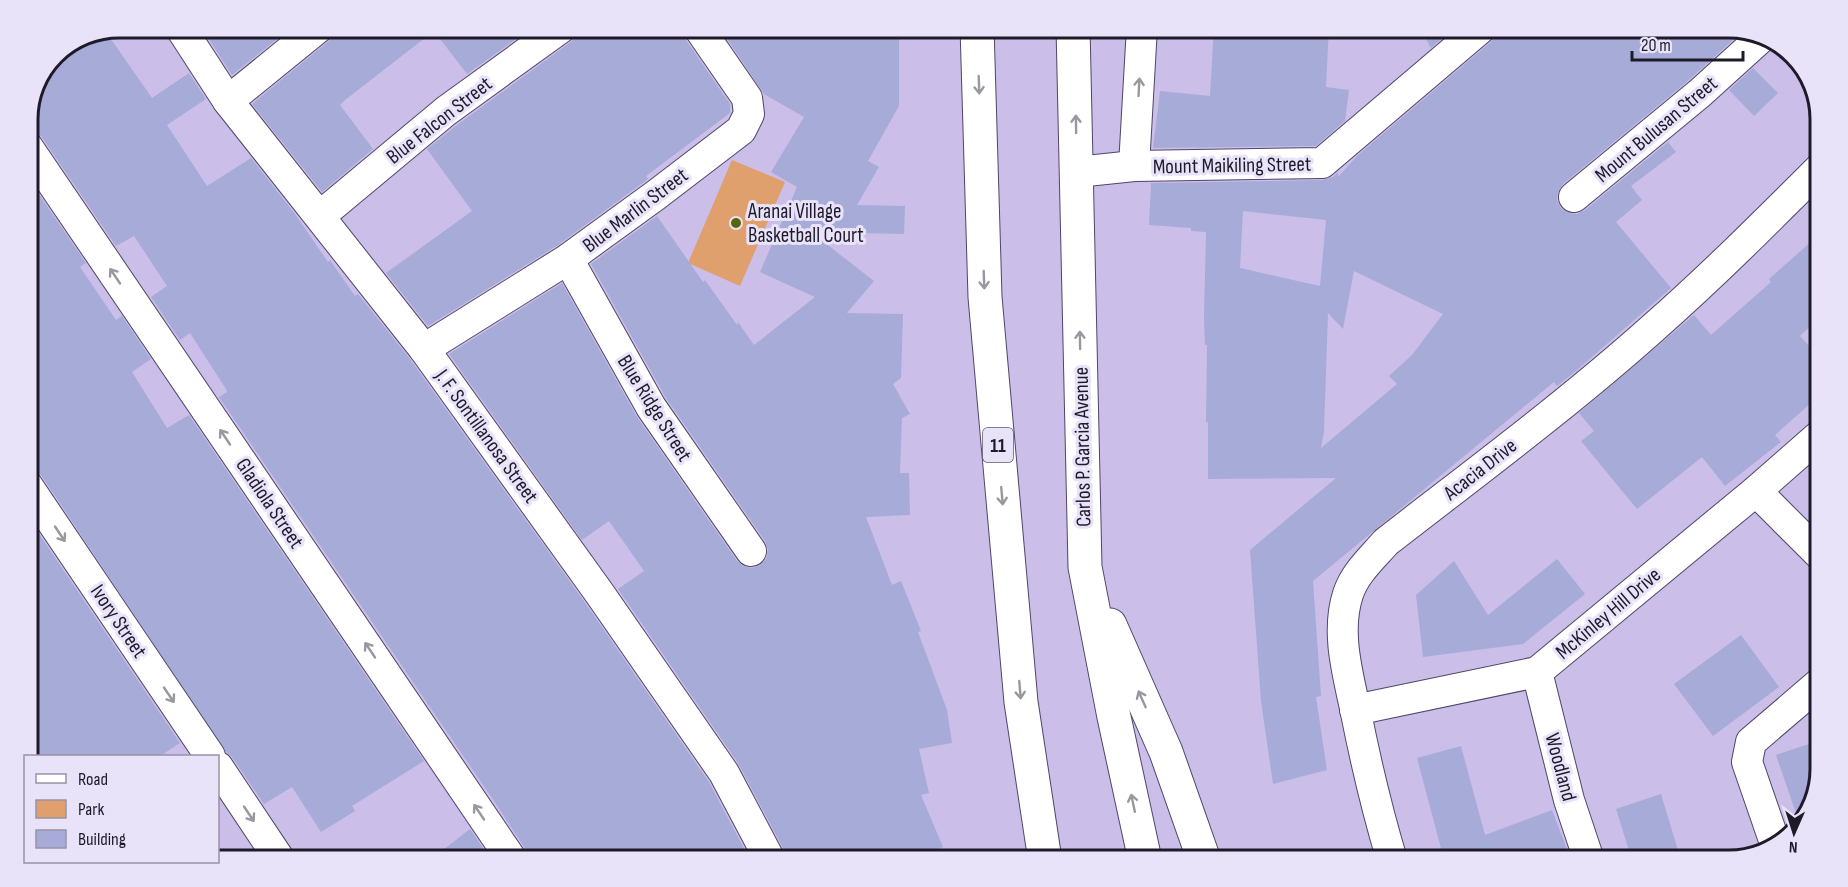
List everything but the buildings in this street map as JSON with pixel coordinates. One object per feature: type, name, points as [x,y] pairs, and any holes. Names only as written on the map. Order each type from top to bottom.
[{"type":"main road","name":"11","points":[[977,38],[985,297],[1021,702],[1043,850]]},
{"type":"main road","name":"Carlos P. Garcia Avenue","points":[[1073,38],[1085,567],[1143,850]]},
{"type":"main road","points":[[1085,567],[1166,752],[1200,850]]},
{"type":"street","name":"J. F. Sontillanosa Street","points":[[187,38],[228,101],[424,349],[600,594],[724,773],[765,850]]},
{"type":"street","points":[[228,101],[305,38]]},
{"type":"street","name":"Blue Falcon Street","points":[[320,216],[446,111],[547,38]]},
{"type":"street","name":"Blue Marlin Street","points":[[424,349],[568,259],[741,130],[749,114],[747,98],[706,38]]},
{"type":"street","points":[[1134,166],[1141,38]]},
{"type":"street","name":"Mount Maikiling Street","points":[[1077,172],[1134,166],[1322,163],[1469,38]]},
{"type":"street","name":"Mount Bulusan Street","points":[[1574,197],[1700,93],[1756,42]]},
{"type":"street","name":"Gladiola Street","points":[[38,162],[505,850]]},
{"type":"street","name":"Acacia Drive","points":[[1389,850],[1367,773],[1344,655],[1342,622],[1349,593],[1363,567],[1386,542],[1572,396],[1652,329],[1737,251],[1810,178]]},
{"type":"street","name":"Blue Ridge Street","points":[[568,259],[651,407],[751,550]]},
{"type":"street","name":"McKinley Hill Drive","points":[[1355,710],[1537,672],[1810,444]]},
{"type":"street","points":[[1756,491],[1810,545]]},
{"type":"street","name":"Ivory Street","points":[[38,501],[209,755]]},
{"type":"street","name":"Woodland","points":[[1537,672],[1569,800],[1586,850]]},
{"type":"street","points":[[1764,811],[1747,762],[1751,742],[1810,691]]},
{"type":"street","points":[[219,768],[273,850]]},
{"type":"green space","name":"Aranai Village Basketball Court","points":[[732,160],[785,182],[740,286],[688,263]]},
{"type":"place","name":"Aranai Village Basketball Court","points":[[736,223]]}]
